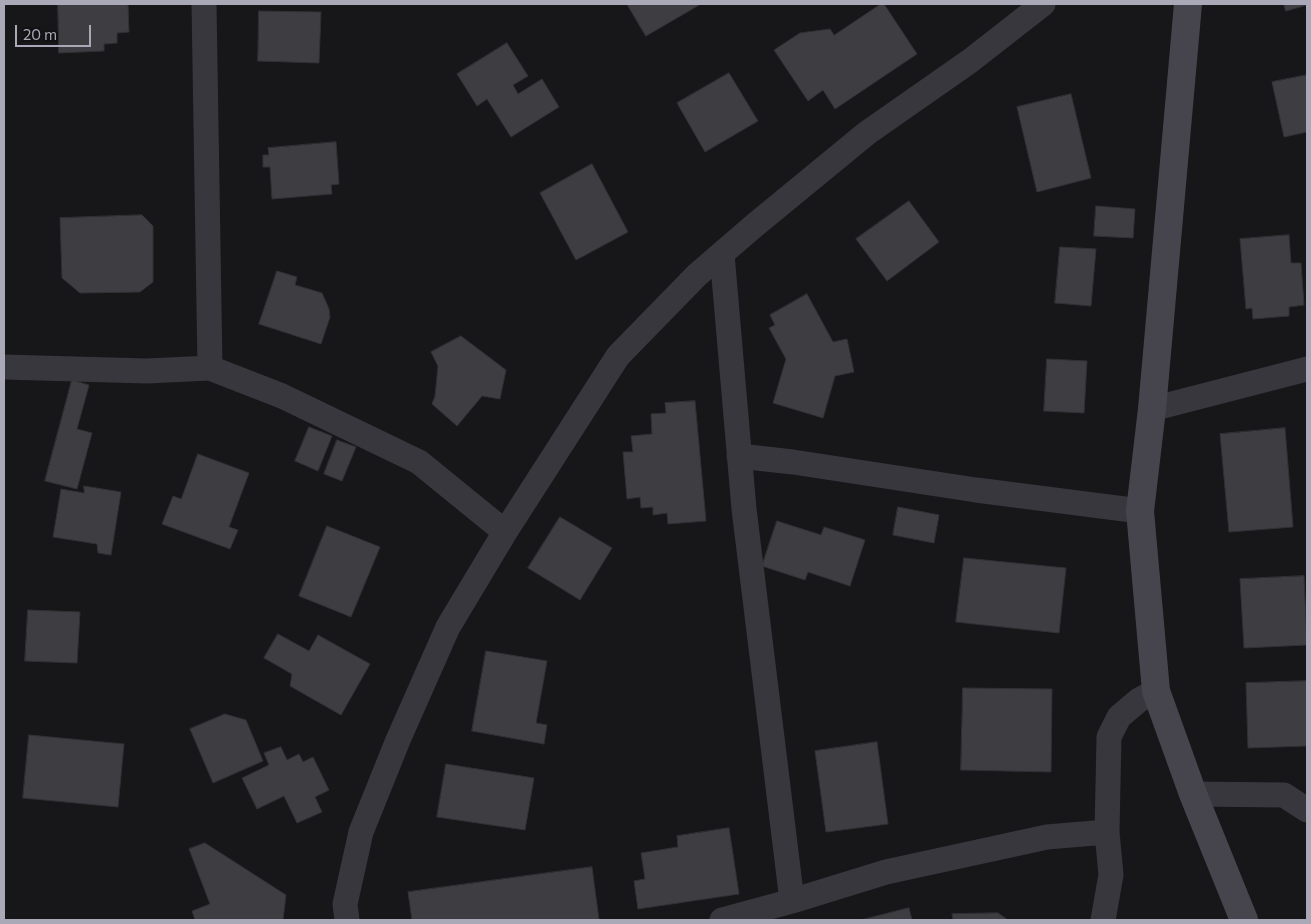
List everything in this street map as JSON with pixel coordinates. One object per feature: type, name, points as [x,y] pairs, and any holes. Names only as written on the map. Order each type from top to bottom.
[{"type":"main road","points":[[1188,4],[1152,409],[1140,510],[1156,691],[1193,794],[1244,920]]},
{"type":"street","points":[[204,4],[210,368]]},
{"type":"street","points":[[347,920],[345,904],[361,832],[448,627],[505,532],[618,356],[697,275],[867,133],[970,61],[1043,4]]},
{"type":"street","points":[[722,254],[739,456],[792,901]]},
{"type":"street","points":[[4,367],[147,371],[210,368],[282,396],[418,462],[505,532]]},
{"type":"street","points":[[1152,409],[1307,369]]},
{"type":"street","points":[[739,456],[794,462],[976,490],[1140,510]]},
{"type":"street","points":[[1103,920],[1111,875],[1107,832],[1109,738],[1120,716],[1139,700],[1156,691]]},
{"type":"street","points":[[1193,794],[1284,795],[1307,810]]},
{"type":"street","points":[[722,920],[886,872],[1047,837],[1107,832]]},
{"type":"building","points":[[58,4],[128,4],[129,32],[117,33],[117,43],[104,44],[104,51],[59,53]]},
{"type":"building","points":[[627,4],[701,4],[646,36]]},
{"type":"building","points":[[881,4],[884,4],[917,54],[835,109],[823,90],[808,101],[774,50],[800,33],[830,29],[834,35]]},
{"type":"building","points":[[1284,4],[1307,4],[1307,5],[1286,11]]},
{"type":"building","points":[[259,11],[321,12],[319,63],[258,61]]},
{"type":"building","points":[[507,43],[528,76],[513,85],[518,94],[542,79],[559,107],[511,137],[487,99],[477,106],[457,74]]},
{"type":"building","points":[[729,73],[758,121],[705,152],[677,103]]},
{"type":"building","points":[[1307,75],[1307,132],[1284,137],[1272,82]]},
{"type":"building","points":[[1071,94],[1091,178],[1037,192],[1017,107]]},
{"type":"building","points":[[336,142],[339,184],[331,185],[332,194],[272,199],[270,167],[263,167],[263,155],[269,155],[268,148]]},
{"type":"building","points":[[592,164],[628,232],[576,260],[540,193]]},
{"type":"building","points":[[909,201],[939,242],[887,281],[856,239]]},
{"type":"building","points":[[1096,206],[1135,209],[1133,238],[1094,236]]},
{"type":"building","points":[[142,215],[153,226],[153,282],[140,292],[80,293],[62,278],[60,218]]},
{"type":"building","points":[[1289,235],[1291,263],[1301,263],[1304,305],[1289,307],[1289,316],[1253,319],[1252,308],[1246,309],[1240,239]]},
{"type":"building","points":[[1060,247],[1096,249],[1091,306],[1055,303]]},
{"type":"building","points":[[277,271],[297,277],[295,285],[322,293],[329,309],[330,317],[321,344],[259,324]]},
{"type":"building","points":[[807,294],[833,342],[847,339],[854,372],[835,376],[823,418],[773,403],[786,359],[769,328],[775,325],[770,315]]},
{"type":"building","points":[[461,336],[506,370],[500,399],[482,396],[457,426],[432,404],[435,396],[438,366],[431,352]]},
{"type":"building","points":[[1047,359],[1087,361],[1084,413],[1044,411]]},
{"type":"building","points":[[72,380],[89,385],[77,429],[92,433],[77,489],[45,481]]},
{"type":"building","points":[[695,401],[706,521],[668,524],[667,513],[653,515],[653,507],[641,508],[640,497],[627,499],[623,452],[633,452],[631,436],[652,434],[651,414],[666,413],[665,403]]},
{"type":"building","points":[[309,427],[332,436],[318,471],[295,461]]},
{"type":"building","points":[[1285,428],[1293,527],[1229,532],[1220,434]]},
{"type":"building","points":[[337,440],[356,447],[342,481],[324,474]]},
{"type":"building","points":[[198,454],[249,473],[229,527],[238,530],[230,549],[162,524],[173,496],[181,499]]},
{"type":"building","points":[[84,486],[121,492],[111,555],[98,553],[97,544],[53,537],[61,489],[84,493]]},
{"type":"building","points":[[898,507],[939,515],[934,543],[893,535]]},
{"type":"building","points":[[560,517],[612,548],[580,600],[528,568]]},
{"type":"building","points":[[777,521],[821,535],[824,527],[865,540],[850,586],[808,572],[805,580],[762,566]]},
{"type":"building","points":[[327,526],[380,547],[351,617],[299,596]]},
{"type":"building","points":[[964,558],[1066,568],[1059,633],[956,622]]},
{"type":"building","points":[[1304,576],[1307,645],[1244,648],[1240,579]]},
{"type":"building","points":[[28,610],[80,612],[77,663],[25,661]]},
{"type":"building","points":[[278,634],[309,651],[318,635],[370,664],[341,715],[290,686],[292,674],[264,658]]},
{"type":"building","points":[[486,651],[547,661],[536,723],[547,725],[544,744],[472,731]]},
{"type":"building","points":[[1307,681],[1307,746],[1248,748],[1246,683]]},
{"type":"building","points":[[963,688],[1052,689],[1051,772],[961,770]]},
{"type":"building","points":[[225,714],[246,720],[263,761],[213,783],[190,729]]},
{"type":"building","points":[[29,735],[124,744],[118,807],[23,798]]},
{"type":"building","points":[[877,742],[888,824],[826,832],[815,751]]},
{"type":"building","points":[[281,747],[287,760],[299,754],[303,762],[313,757],[329,790],[315,797],[322,812],[297,823],[284,796],[257,809],[242,778],[269,765],[264,753]]},
{"type":"building","points":[[446,764],[534,778],[525,830],[437,817]]},
{"type":"building","points":[[729,828],[739,894],[638,909],[634,881],[645,879],[641,853],[678,847],[677,836]]},
{"type":"building","points":[[205,843],[286,895],[283,920],[195,920],[192,911],[210,904],[189,849]]},
{"type":"building","points":[[592,867],[599,920],[412,920],[408,892]]},
{"type":"building","points":[[909,908],[912,920],[861,920]]},
{"type":"building","points":[[998,913],[1008,920],[953,920],[952,914]]}]
